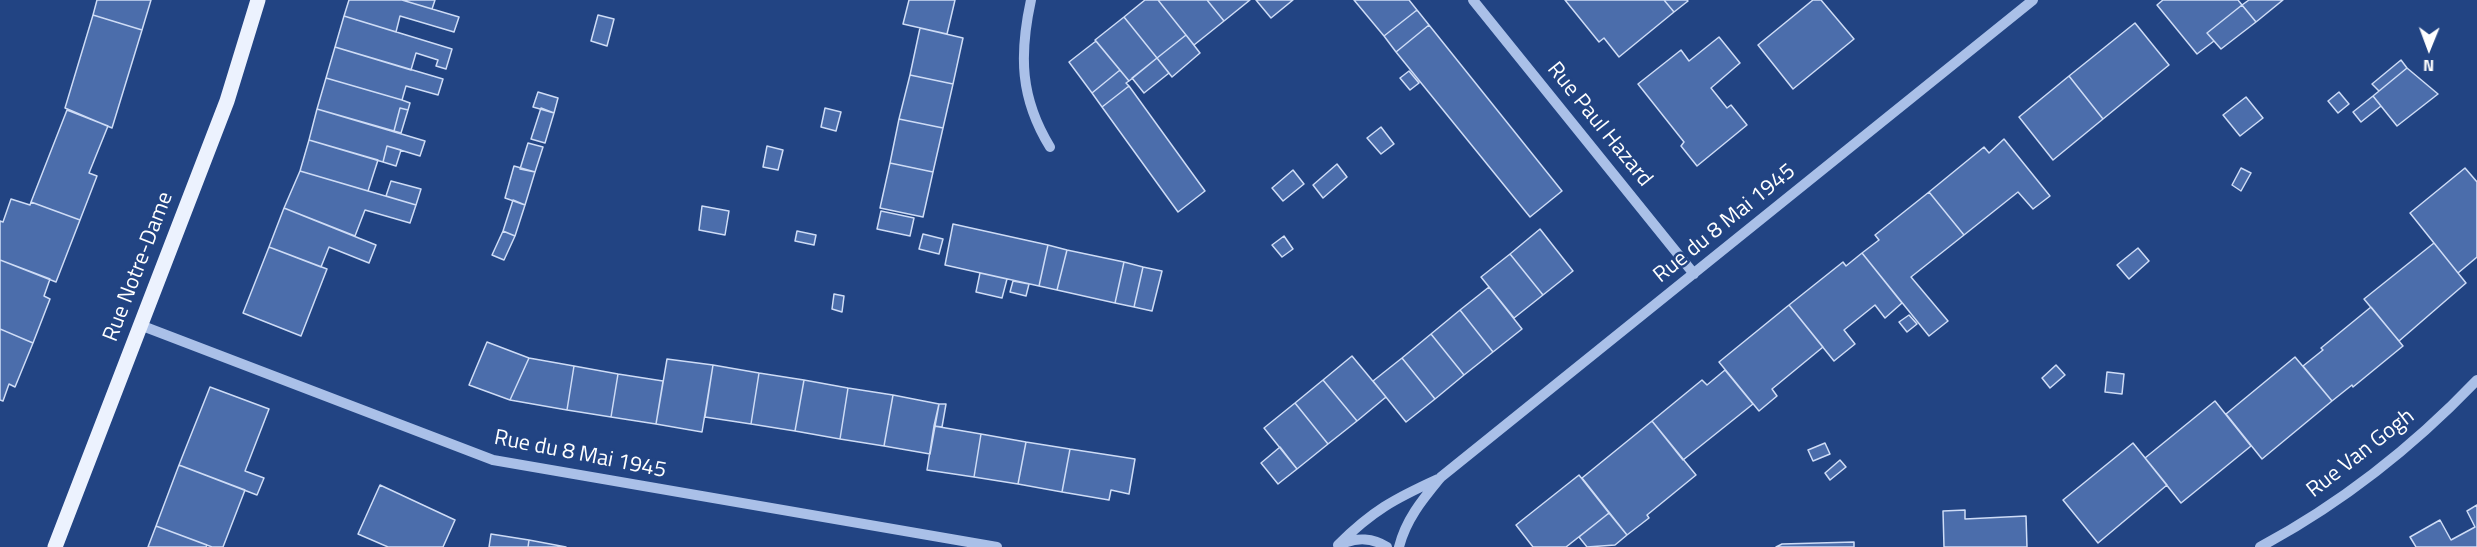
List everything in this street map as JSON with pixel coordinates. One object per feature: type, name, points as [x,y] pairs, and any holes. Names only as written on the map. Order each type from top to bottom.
[{"type":"main road","name":"Rue Notre-Dame","points":[[55,547],[226,100],[258,0]]},
{"type":"street","points":[[1031,0],[1024,41],[1024,84],[1034,116],[1050,147]]},
{"type":"street","name":"Rue Paul Hazard","points":[[1473,0],[1694,274]]},
{"type":"street","name":"Rue du 8 Mai 1945","points":[[1337,546],[1382,507],[1441,477],[2032,0]]},
{"type":"street","name":"Rue du 8 Mai 1945","points":[[140,325],[493,460],[997,547]]},
{"type":"street","name":"Rue Van Gogh","points":[[2260,547],[2338,500],[2370,477],[2432,425],[2477,380]]},
{"type":"street","name":"Rue du 8 Mai 1945","points":[[1400,547],[1413,513],[1441,477]]},
{"type":"street","points":[[1337,546],[1363,539],[1379,542],[1387,547]]},
{"type":"building","points":[[97,0],[151,0],[142,30],[93,15]]},
{"type":"building","points":[[349,0],[402,0],[459,17],[454,32],[400,16],[396,32],[344,16]]},
{"type":"building","points":[[402,0],[435,0],[432,9]]},
{"type":"building","points":[[909,0],[955,0],[947,34],[903,24]]},
{"type":"building","points":[[1145,0],[1158,0],[1186,35],[1157,58],[1124,17]]},
{"type":"building","points":[[1158,0],[1207,0],[1224,21],[1194,45]]},
{"type":"building","points":[[1207,0],[1250,0],[1224,21]]},
{"type":"building","points":[[1256,0],[1293,0],[1271,18]]},
{"type":"building","points":[[1354,0],[1409,0],[1417,10],[1384,36]]},
{"type":"building","points":[[1565,0],[1664,0],[1674,12],[1619,57],[1604,38],[1599,42]]},
{"type":"building","points":[[1664,0],[1687,0],[1688,1],[1674,12]]},
{"type":"building","points":[[1813,0],[1821,0],[1854,39],[1793,89],[1758,45]]},
{"type":"building","points":[[2163,0],[2238,0],[2242,5],[2207,33],[2214,41],[2197,54],[2157,5]]},
{"type":"building","points":[[2249,0],[2283,0],[2256,22],[2242,5]]},
{"type":"building","points":[[2242,5],[2256,22],[2221,49],[2207,33]]},
{"type":"building","points":[[1417,10],[1429,25],[1396,52],[1384,36]]},
{"type":"building","points":[[93,15],[142,30],[112,128],[65,108]]},
{"type":"building","points":[[598,15],[614,19],[607,46],[591,41]]},
{"type":"building","points":[[344,16],[452,49],[446,69],[436,66],[438,60],[416,53],[411,70],[335,47]]},
{"type":"building","points":[[1124,17],[1157,58],[1129,81],[1095,40]]},
{"type":"building","points":[[2135,23],[2169,65],[2103,119],[2069,76]]},
{"type":"building","points":[[1429,25],[1562,191],[1530,217],[1396,52]]},
{"type":"building","points":[[920,28],[963,38],[953,84],[910,75]]},
{"type":"building","points":[[1186,35],[1200,53],[1172,77],[1157,58]]},
{"type":"building","points":[[1719,37],[1740,63],[1711,88],[1727,108],[1731,105],[1747,125],[1697,166],[1681,146],[1684,142],[1638,84],[1681,50],[1689,61]]},
{"type":"building","points":[[1096,41],[1120,70],[1092,93],[1069,62]]},
{"type":"building","points":[[335,47],[443,79],[438,95],[406,86],[402,100],[326,78]]},
{"type":"building","points":[[1157,58],[1169,73],[1144,93],[1132,78]]},
{"type":"building","points":[[2401,60],[2407,68],[2379,91],[2372,84]]},
{"type":"building","points":[[2407,68],[2438,94],[2397,126],[2373,96]]},
{"type":"building","points":[[1120,70],[1129,81],[1126,83],[1129,86],[1102,107],[1092,93]]},
{"type":"building","points":[[1409,71],[1419,83],[1410,90],[1400,78]]},
{"type":"building","points":[[910,75],[953,84],[943,128],[899,119]]},
{"type":"building","points":[[2069,76],[2103,119],[2053,160],[2019,117]]},
{"type":"building","points":[[326,78],[410,103],[408,110],[400,108],[394,131],[317,109]]},
{"type":"building","points":[[1129,86],[1205,191],[1178,212],[1102,107]]},
{"type":"building","points":[[538,92],[558,98],[554,113],[533,107]]},
{"type":"building","points":[[2339,92],[2349,104],[2338,113],[2328,101]]},
{"type":"building","points":[[2373,96],[2381,106],[2361,122],[2353,112]]},
{"type":"building","points":[[2246,97],[2263,118],[2240,136],[2223,115]]},
{"type":"building","points":[[400,108],[408,110],[401,133],[394,131]]},
{"type":"building","points":[[541,108],[554,113],[545,143],[531,139]]},
{"type":"building","points":[[825,108],[841,112],[836,131],[821,127]]},
{"type":"building","points":[[317,109],[425,141],[420,156],[387,146],[383,162],[309,140]]},
{"type":"building","points":[[67,110],[108,126],[89,173],[97,176],[80,220],[31,202]]},
{"type":"building","points":[[899,119],[943,128],[933,172],[890,163]]},
{"type":"building","points":[[1381,127],[1394,144],[1381,154],[1367,138]]},
{"type":"building","points":[[2004,139],[2050,196],[2033,209],[2018,192],[1964,235],[1929,192],[1984,147],[1989,153]]},
{"type":"building","points":[[309,140],[378,160],[368,191],[300,171]]},
{"type":"building","points":[[528,143],[543,147],[535,172],[520,169]]},
{"type":"building","points":[[387,146],[401,150],[396,166],[383,162]]},
{"type":"building","points":[[767,146],[783,150],[778,170],[763,167]]},
{"type":"building","points":[[890,163],[933,172],[923,217],[880,208]]},
{"type":"building","points":[[1337,164],[1347,177],[1323,198],[1313,185]]},
{"type":"building","points":[[514,166],[535,172],[525,205],[505,198]]},
{"type":"building","points":[[2241,168],[2251,173],[2241,191],[2232,185]]},
{"type":"building","points":[[2465,168],[2477,182],[2477,257],[2458,273],[2410,213]]},
{"type":"building","points":[[1293,170],[1304,184],[1283,201],[1272,188]]},
{"type":"building","points":[[300,171],[416,205],[410,223],[365,210],[355,236],[284,208]]},
{"type":"building","points":[[391,181],[421,189],[416,205],[386,196]]},
{"type":"building","points":[[1929,192],[1964,235],[1911,277],[1948,321],[1929,336],[1862,253],[1879,240],[1875,235]]},
{"type":"building","points":[[11,199],[30,205],[31,202],[80,220],[56,282],[0,260],[0,221],[3,222]]},
{"type":"building","points":[[513,200],[525,205],[515,236],[503,231]]},
{"type":"building","points":[[702,206],[729,211],[725,235],[699,230]]},
{"type":"building","points":[[284,208],[376,245],[369,263],[329,247],[321,267],[269,247]]},
{"type":"building","points":[[881,211],[914,218],[910,236],[877,229]]},
{"type":"building","points":[[953,224],[1048,245],[1039,286],[945,265]]},
{"type":"building","points":[[1540,229],[1573,271],[1543,295],[1510,254]]},
{"type":"building","points":[[503,231],[515,236],[504,260],[492,255]]},
{"type":"building","points":[[797,231],[816,235],[814,245],[795,241]]},
{"type":"building","points":[[923,234],[943,239],[939,254],[919,249]]},
{"type":"building","points":[[1284,236],[1293,249],[1282,257],[1272,245]]},
{"type":"building","points":[[2434,243],[2466,283],[2399,341],[2364,299]]},
{"type":"building","points":[[1048,245],[1067,250],[1057,290],[1039,286]]},
{"type":"building","points":[[269,247],[327,269],[301,336],[243,313]]},
{"type":"building","points":[[2138,248],[2149,261],[2129,279],[2117,265]]},
{"type":"building","points":[[1067,250],[1124,262],[1115,303],[1057,290]]},
{"type":"building","points":[[1862,253],[1902,303],[1885,318],[1875,305],[1844,330],[1855,344],[1834,361],[1789,305],[1843,262],[1846,266]]},
{"type":"building","points":[[1510,254],[1543,295],[1514,318],[1481,277]]},
{"type":"building","points":[[0,260],[50,279],[44,296],[50,299],[33,343],[0,329]]},
{"type":"building","points":[[1124,262],[1143,267],[1134,307],[1115,303]]},
{"type":"building","points":[[1143,267],[1162,271],[1152,311],[1134,307]]},
{"type":"building","points":[[980,273],[1007,279],[1002,298],[976,292]]},
{"type":"building","points":[[1013,281],[1029,284],[1026,296],[1010,292]]},
{"type":"building","points":[[1489,287],[1522,329],[1493,352],[1460,310]]},
{"type":"building","points":[[834,294],[844,296],[842,312],[832,309]]},
{"type":"building","points":[[1789,305],[1823,347],[1772,389],[1777,396],[1759,411],[1719,362]]},
{"type":"building","points":[[2371,307],[2403,346],[2332,401],[2303,366]]},
{"type":"building","points":[[1460,310],[1493,352],[1464,375],[1431,334]]},
{"type":"building","points":[[1909,315],[1917,324],[1907,332],[1899,322]]},
{"type":"building","points":[[0,329],[33,343],[15,387],[9,384],[3,401],[0,400]]},
{"type":"building","points":[[1431,334],[1464,375],[1435,399],[1402,358]]},
{"type":"building","points":[[487,342],[529,358],[510,400],[469,385]]},
{"type":"building","points":[[1352,356],[1386,397],[1357,421],[1323,380]]},
{"type":"building","points":[[2295,357],[2332,401],[2262,459],[2226,414]]},
{"type":"building","points":[[529,358],[574,366],[567,410],[510,400]]},
{"type":"building","points":[[1402,358],[1435,399],[1406,422],[1373,381]]},
{"type":"building","points":[[667,359],[713,365],[702,432],[656,424]]},
{"type":"building","points":[[713,365],[759,373],[751,424],[705,417]]},
{"type":"building","points":[[2056,365],[2065,375],[2050,388],[2042,378]]},
{"type":"building","points":[[574,366],[618,374],[611,417],[567,410]]},
{"type":"building","points":[[1725,370],[1753,404],[1683,460],[1652,421],[1702,380],[1707,385]]},
{"type":"building","points":[[2107,372],[2124,374],[2122,394],[2105,392]]},
{"type":"building","points":[[759,373],[804,380],[795,431],[751,424]]},
{"type":"building","points":[[618,374],[663,381],[656,424],[611,417]]},
{"type":"building","points":[[804,380],[848,388],[840,439],[795,431]]},
{"type":"building","points":[[1323,380],[1357,421],[1328,444],[1295,403]]},
{"type":"building","points":[[210,387],[269,409],[245,471],[264,478],[257,495],[179,465]]},
{"type":"building","points":[[848,388],[893,395],[884,446],[840,439]]},
{"type":"building","points":[[893,395],[939,404],[930,454],[884,446]]},
{"type":"building","points":[[2215,401],[2251,446],[2181,503],[2145,458]]},
{"type":"building","points":[[1295,403],[1328,444],[1297,469],[1264,428]]},
{"type":"building","points":[[939,404],[946,404],[942,427],[934,426]]},
{"type":"building","points":[[1652,421],[1696,475],[1647,515],[1649,518],[1627,535],[1582,478]]},
{"type":"building","points":[[934,426],[981,434],[974,477],[927,470]]},
{"type":"building","points":[[981,434],[1026,442],[1018,484],[974,477]]},
{"type":"building","points":[[1026,442],[1070,449],[1062,492],[1018,484]]},
{"type":"building","points":[[1825,443],[1830,454],[1813,461],[1808,450]]},
{"type":"building","points":[[2133,443],[2167,485],[2098,543],[2063,500]]},
{"type":"building","points":[[1280,447],[1297,469],[1278,484],[1261,463]]},
{"type":"building","points":[[1070,449],[1135,459],[1129,494],[1111,490],[1109,500],[1062,492]]},
{"type":"building","points":[[1840,460],[1846,467],[1830,480],[1825,473]]},
{"type":"building","points":[[179,465],[245,490],[223,547],[212,547],[156,526]]},
{"type":"building","points":[[1579,475],[1609,513],[1566,547],[1533,547],[1516,525]]},
{"type":"building","points":[[380,485],[455,520],[443,547],[388,547],[358,534]]},
{"type":"building","points":[[2477,505],[2477,547],[2416,547],[2410,537],[2440,520],[2451,540],[2475,527],[2467,511]]},
{"type":"building","points":[[1965,510],[1965,519],[2026,516],[2027,547],[1944,547],[1943,511]]},
{"type":"building","points":[[1609,513],[1627,535],[1615,545],[1587,547],[1579,537]]},
{"type":"building","points":[[156,526],[207,545],[206,547],[148,547]]},
{"type":"building","points":[[491,534],[529,540],[528,547],[489,547]]},
{"type":"building","points":[[529,540],[566,547],[528,547]]},
{"type":"building","points":[[1854,542],[1854,547],[1776,547],[1782,544]]}]
